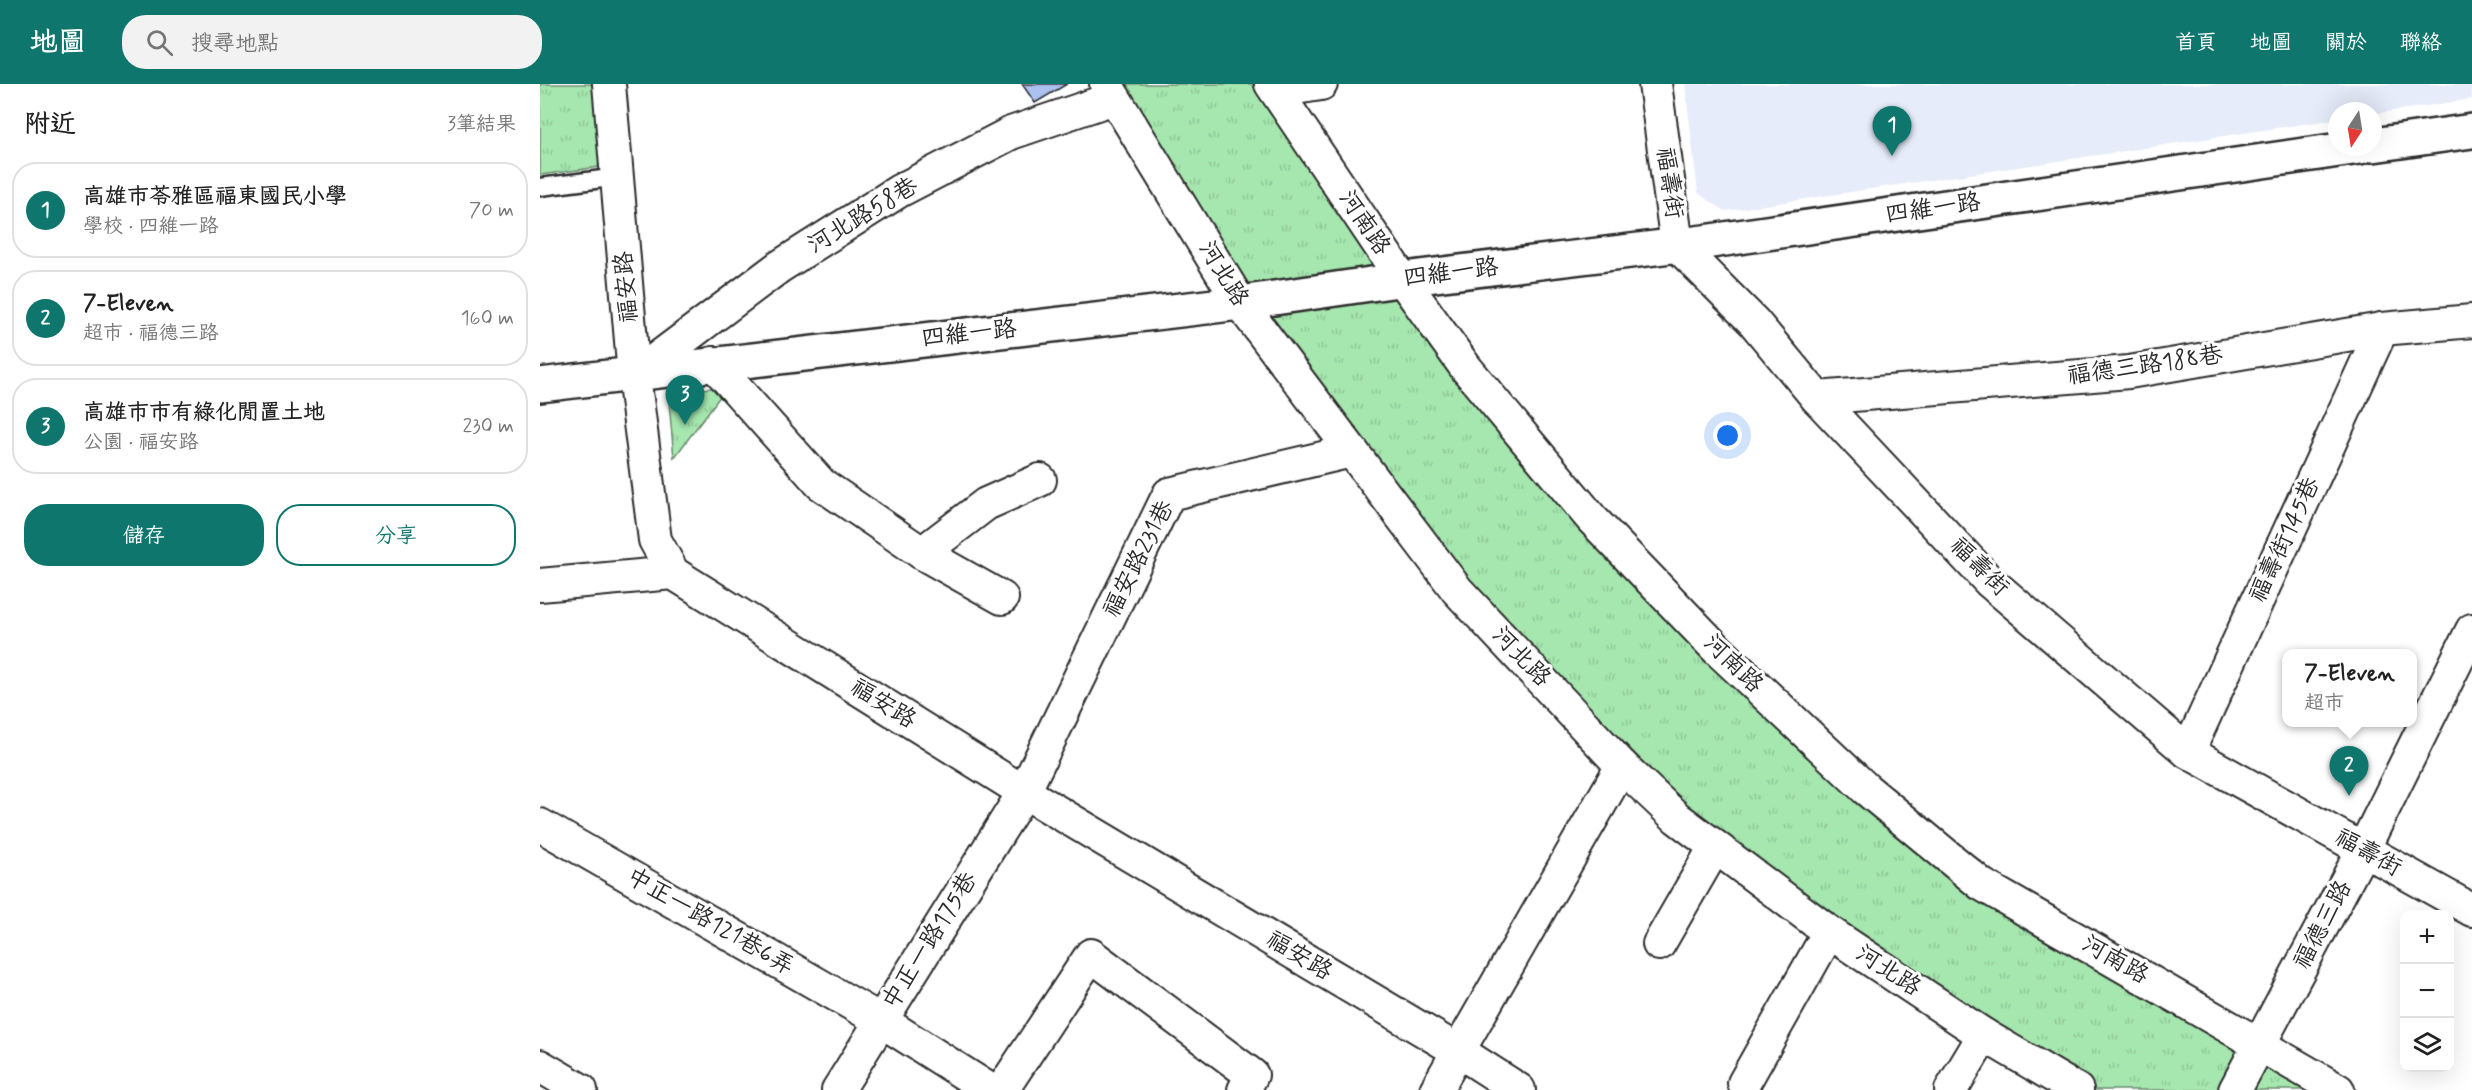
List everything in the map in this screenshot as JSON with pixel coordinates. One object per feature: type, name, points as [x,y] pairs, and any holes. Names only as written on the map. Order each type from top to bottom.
[{"type":"street","name":"福安路","points":[[609,84],[634,376],[655,540],[673,573],[1024,792],[1460,1052],[1519,1090]]},
{"type":"street","points":[[1273,88],[1321,84]]},
{"type":"street","name":"福壽街","points":[[1654,84],[1677,245],[1754,322],[1817,398],[1989,580],[2188,752],[2472,910]]},
{"type":"street","name":"河南路","points":[[1273,88],[1402,279],[1466,368],[1592,519],[1718,650],[1866,789],[1981,884],[2338,1090]]},
{"type":"street","name":"河北路","points":[[1110,91],[1240,303],[1457,590],[1579,717],[1622,766],[1677,818],[1829,932],[1984,1035],[2077,1090]]},
{"type":"street","name":"河北路58巷","points":[[634,376],[779,267],[899,191],[1011,133],[1110,91]]},
{"type":"street","points":[[2382,144],[2472,131]]},
{"type":"street","name":"四維一路","points":[[540,385],[634,376],[713,363],[1240,303],[1402,279],[1677,245],[2328,152]]},
{"type":"street","name":"福德三路188巷","points":[[1817,398],[2129,372],[2382,328],[2472,321]]},
{"type":"street","name":"福壽街145巷","points":[[2188,752],[2382,328]]},
{"type":"street","points":[[713,363],[821,484],[922,553],[1002,598]]},
{"type":"street","name":"福安路231巷","points":[[1024,792],[1168,494],[1352,451]]},
{"type":"street","points":[[922,553],[986,504],[1040,480]]},
{"type":"street","points":[[540,585],[673,573]]},
{"type":"street","name":"福德三路","points":[[2235,1090],[2363,850],[2472,630]]},
{"type":"street","points":[[1437,1090],[1622,766]]},
{"type":"street","name":"中正一路175巷","points":[[838,1090],[1024,792]]},
{"type":"street","name":"中正一路121巷6弄","points":[[540,825],[880,1020],[990,1090]]},
{"type":"street","points":[[1659,944],[1715,847]]},
{"type":"street","points":[[1744,1083],[1829,932]]},
{"type":"street","points":[[1002,1090],[1090,955],[1252,1075],[1244,1090]]},
{"type":"street","points":[[1951,1090],[1984,1035]]},
{"type":"street","points":[[540,1066],[581,1090]]},
{"type":"lane","points":[[540,187],[618,177]]},
{"type":"shaded area","points":[[1685,84],[2472,84],[2472,99],[2382,113],[2382,102],[2328,102],[2328,120],[1725,211],[1698,193]]},
{"type":"green space","points":[[540,84],[596,84],[607,166],[540,175]]},
{"type":"green space","points":[[1122,84],[1252,84],[1398,294],[1860,798],[2311,1090],[2071,1090],[1827,918],[1686,806],[1467,582],[1263,313]]},
{"type":"green space","points":[[727,387],[674,458],[668,391]]},
{"type":"building","points":[[1022,84],[1067,84],[1035,103]]},
{"type":"place","name":"高雄市苓雅區福東國民小學","points":[[1892,156]]},
{"type":"place","name":"高雄市市有綠化閒置土地","points":[[685,425]]},
{"type":"place","name":"7-Eleven","points":[[2349,796]]}]
